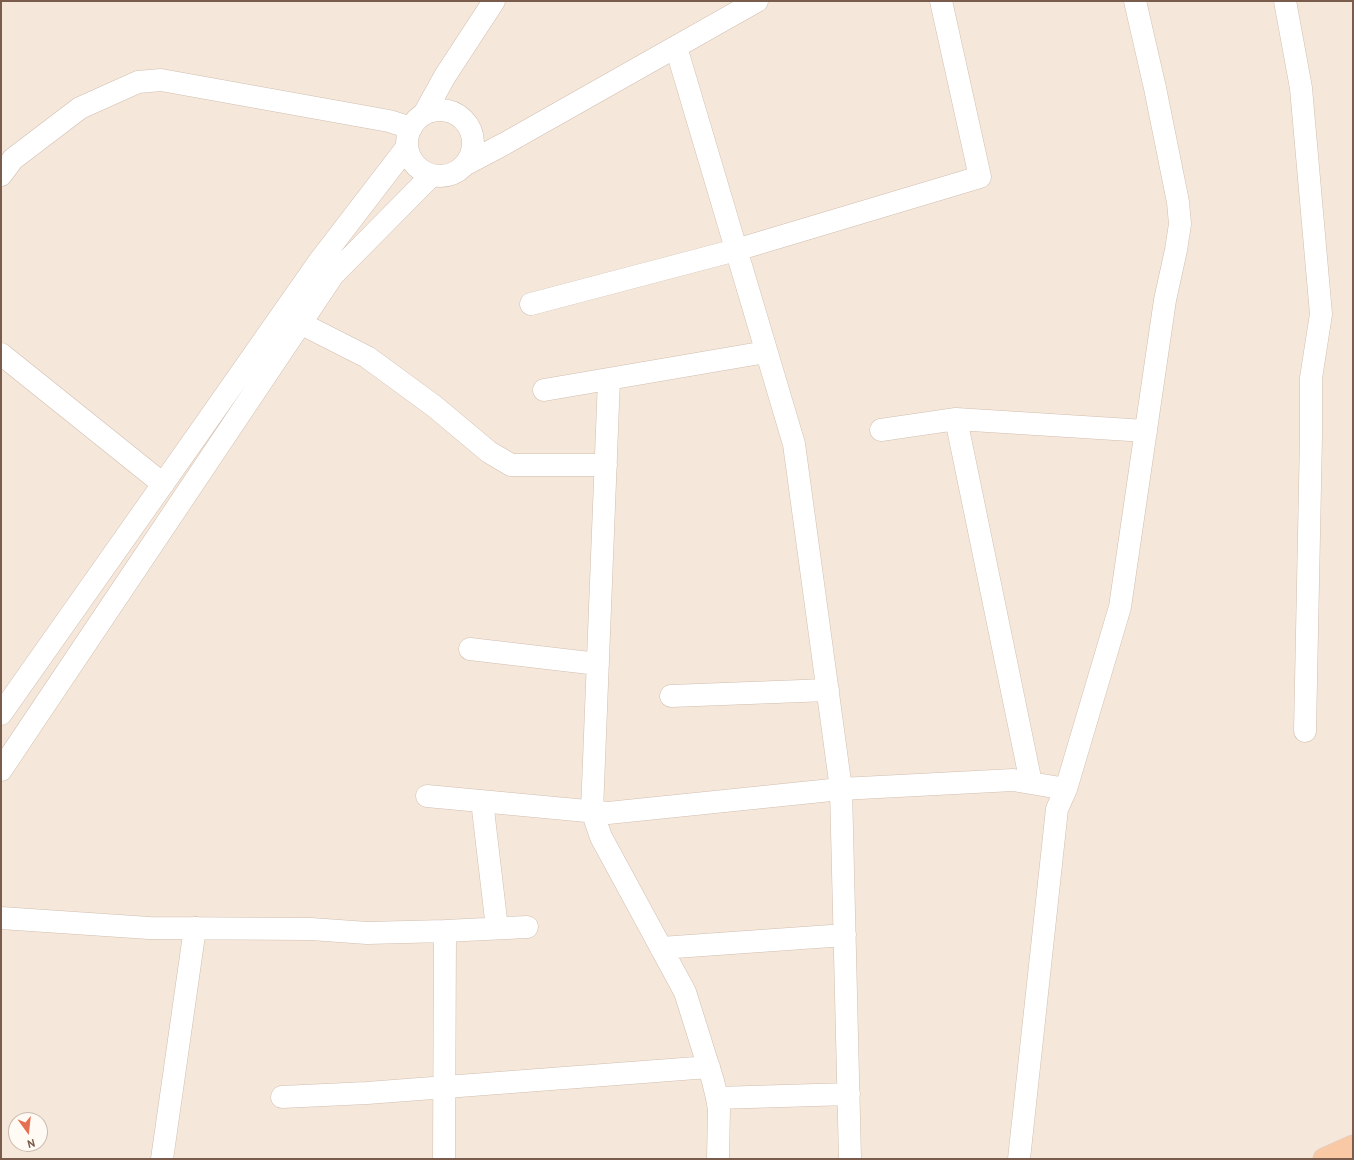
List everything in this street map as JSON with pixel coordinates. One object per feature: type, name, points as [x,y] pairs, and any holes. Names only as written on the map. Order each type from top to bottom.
[{"type":"highway","points":[[1324,1159],[1353,1146]]},
{"type":"street","points":[[1,714],[163,484],[325,269],[494,1]]},
{"type":"street","points":[[468,163],[474,144],[473,134],[469,125],[462,118],[444,110],[434,110],[414,130],[410,157],[415,165],[432,175],[442,176],[452,174],[460,170],[468,163],[757,1]]},
{"type":"street","points":[[531,304],[736,250],[980,177],[941,1]]},
{"type":"street","points":[[1019,1159],[1057,809],[1066,789],[1120,606],[1165,300],[1180,224],[1178,202],[1156,88],[1135,1]]},
{"type":"street","points":[[1285,1],[1301,88],[1321,314],[1311,378],[1312,436],[1306,731]]},
{"type":"street","points":[[676,47],[794,444],[841,789],[850,1159]]},
{"type":"street","points":[[1,175],[13,159],[80,108],[138,82],[160,80],[389,121],[414,130]]},
{"type":"street","points":[[1,770],[300,323],[325,269],[432,175]]},
{"type":"street","points":[[300,323],[367,357],[434,406],[489,452],[511,465],[606,465]]},
{"type":"street","points":[[544,390],[766,352]]},
{"type":"street","points":[[1,354],[163,484]]},
{"type":"street","points":[[609,379],[592,811],[601,837],[685,992],[709,1067],[717,1098],[719,1110],[718,1159]]},
{"type":"street","points":[[881,430],[956,419],[1146,431]]},
{"type":"street","points":[[956,419],[1031,783]]},
{"type":"street","points":[[470,649],[598,664]]},
{"type":"street","points":[[671,696],[828,690]]},
{"type":"street","points":[[427,796],[608,813],[841,789],[1013,780],[1066,789]]},
{"type":"street","points":[[482,801],[497,928]]},
{"type":"street","points":[[1,918],[148,928],[311,929],[366,933],[527,927]]},
{"type":"street","points":[[162,1159],[195,928]]},
{"type":"street","points":[[444,1159],[445,931]]},
{"type":"street","points":[[661,948],[845,935]]},
{"type":"street","points":[[282,1097],[367,1093],[709,1067]]},
{"type":"street","points":[[717,1098],[849,1094]]},
{"type":"shaded area","points":[[1,1],[1353,1],[1353,1159],[1,1159]]}]
